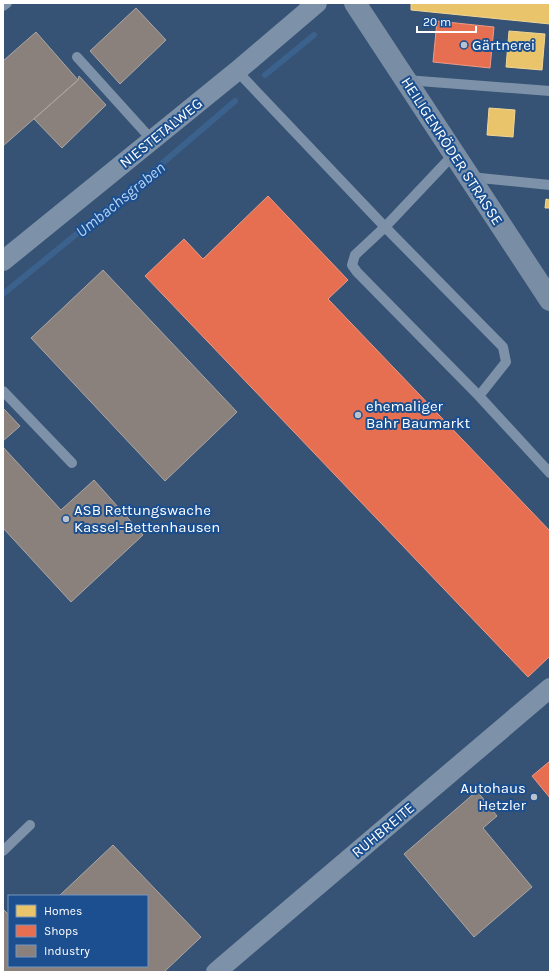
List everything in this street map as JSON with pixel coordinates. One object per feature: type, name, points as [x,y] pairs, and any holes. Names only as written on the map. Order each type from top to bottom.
[{"type":"street","name":"NIESTETALWEG","points":[[3,261],[237,71],[317,3]]},
{"type":"street","name":"HEILIGENRÖDER STRASSE","points":[[354,3],[550,300]]},
{"type":"street","name":"RUHBREITE","points":[[216,972],[550,688]]},
{"type":"lane","points":[[3,6],[7,3]]},
{"type":"lane","points":[[77,57],[152,140]]},
{"type":"lane","points":[[237,71],[385,227],[503,347],[506,362],[479,396]]},
{"type":"lane","points":[[405,80],[550,91]]},
{"type":"lane","points":[[454,154],[385,227],[355,255],[352,265],[357,272],[479,396],[550,473]]},
{"type":"lane","points":[[470,177],[550,185]]},
{"type":"lane","points":[[3,391],[72,463]]},
{"type":"lane","points":[[3,851],[30,825]]},
{"type":"building: Homes","points":[[411,3],[550,3],[550,24],[411,10]]},
{"type":"building: Homes","points":[[509,31],[545,34],[542,70],[506,67]]},
{"type":"building: Homes","points":[[489,108],[515,110],[513,137],[487,135]]},
{"type":"building: Homes","points":[[546,199],[550,200],[550,208],[545,208]]},
{"type":"building: Shops","points":[[437,21],[494,27],[490,68],[433,62]]},
{"type":"building: Shops","name":"ehemaliger Bahr Baumarkt","points":[[268,196],[348,280],[328,299],[550,531],[550,656],[528,677],[145,276],[184,239],[203,259]]},
{"type":"building: Shops","points":[[550,761],[550,798],[532,776]]},
{"type":"building: Industry","points":[[136,8],[166,40],[120,84],[90,51]]},
{"type":"building: Industry","points":[[36,32],[78,80],[3,146],[3,61]]},
{"type":"building: Industry","points":[[79,76],[106,105],[62,148],[34,119],[78,80]]},
{"type":"building: Industry","points":[[103,270],[237,412],[165,481],[31,338]]},
{"type":"building: Industry","points":[[3,408],[20,426],[3,441]]},
{"type":"building: Industry","name":"ASB Rettungswache Kassel-Bettenhausen","points":[[3,447],[61,510],[94,480],[143,535],[71,602],[3,528]]},
{"type":"building: Industry","points":[[477,791],[497,816],[483,828],[532,887],[474,937],[404,854]]},
{"type":"building: Industry","points":[[113,845],[201,937],[164,972],[3,972],[3,909],[8,914],[8,967],[148,967],[148,895],[60,895]]},
{"type":"waterway","name":"Umbachsgraben","points":[[265,75],[314,35]]},
{"type":"waterway","name":"Umbachsgraben","points":[[3,294],[144,179],[235,101]]},
{"type":"place","name":"Gärtnerei","points":[[464,45]]},
{"type":"place","name":"ehemaliger Bahr Baumarkt","points":[[358,415]]},
{"type":"place","name":"ASB Rettungswache Kassel-Bettenhausen","points":[[66,519]]},
{"type":"place","name":"Autohaus Hetzler","points":[[534,797]]}]
